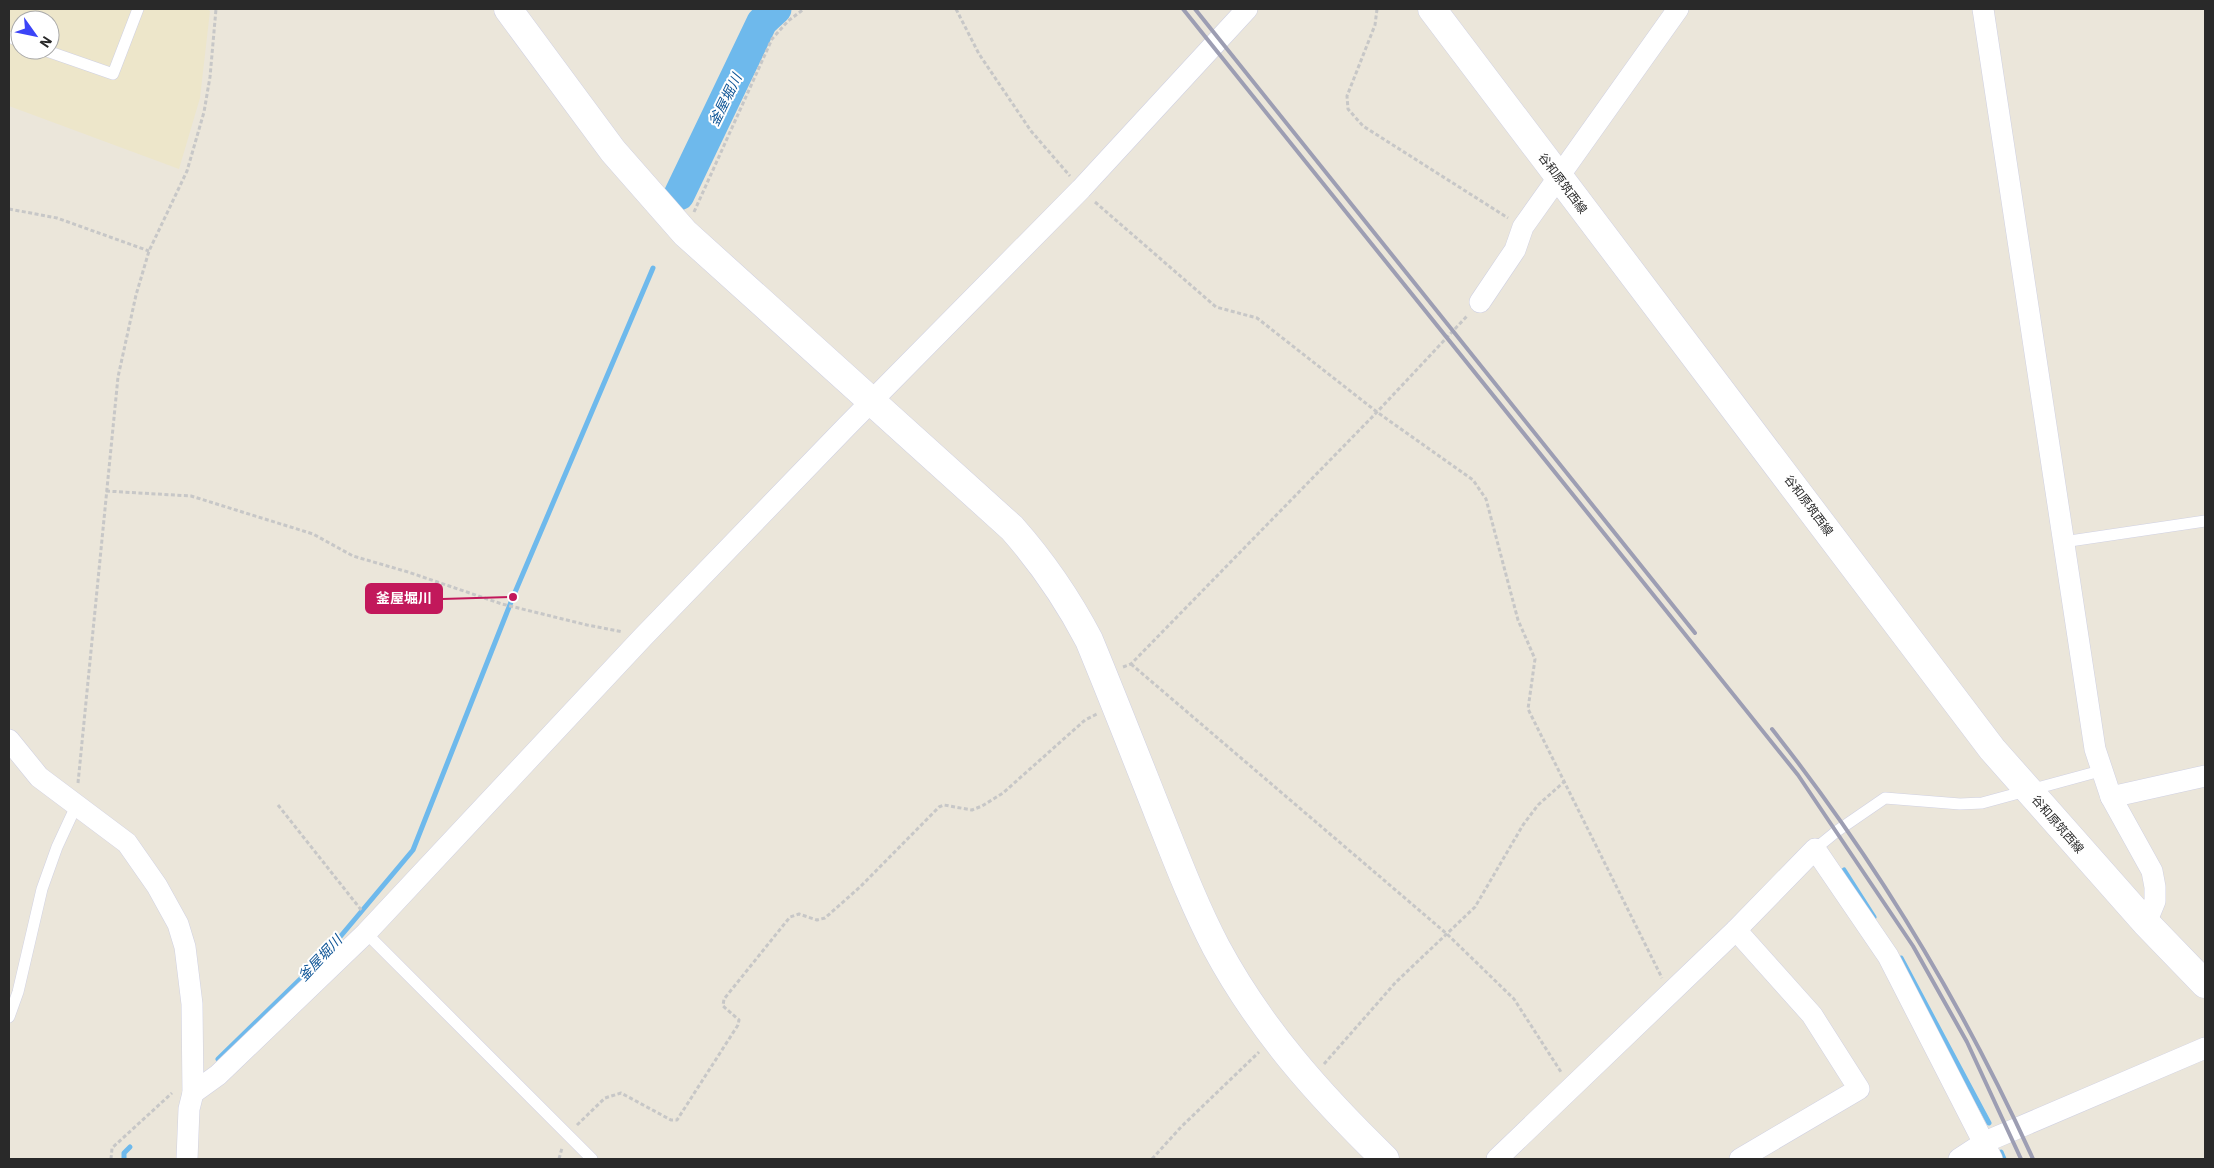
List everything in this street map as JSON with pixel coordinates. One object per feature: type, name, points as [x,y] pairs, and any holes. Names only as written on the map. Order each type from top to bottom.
[{"type":"street","points":[[508,9],[613,150],[685,232],[1012,528],[1032,550],[1069,602],[1089,640],[1195,904],[1217,948],[1273,1037],[1308,1081],[1385,1159]]},
{"type":"street","points":[[193,1083],[218,1075],[369,929],[643,638],[1081,189],[1248,9]]},
{"type":"street","name":"谷和原筑西線","points":[[1432,9],[1878,595],[1992,749],[2146,923],[2205,984]]},
{"type":"street","points":[[1480,302],[1515,250],[1523,227],[1678,9]]},
{"type":"street","points":[[1984,9],[2085,694],[2100,771],[2111,797],[2152,872],[2155,901],[2146,923]]},
{"type":"street","points":[[9,740],[39,777],[127,843],[157,886],[178,924],[185,947],[192,1004],[193,1083],[189,1109],[187,1159]]},
{"type":"street","points":[[2111,797],[2205,776]]},
{"type":"street","points":[[1497,1159],[1736,930],[1815,849],[1888,956],[1988,1151]]},
{"type":"street","points":[[1736,930],[1812,1015],[1859,1089],[1740,1159]]},
{"type":"street","points":[[1959,1159],[1988,1151],[2205,1048]]},
{"type":"lane","points":[[60,56],[113,74],[138,9]]},
{"type":"lane","points":[[2063,542],[2205,520]]},
{"type":"lane","points":[[1815,849],[1837,830],[1885,798],[1960,804],[1982,803],[2029,792],[2100,771]]},
{"type":"lane","points":[[9,1017],[18,992],[42,889],[57,847],[76,806]]},
{"type":"lane","points":[[369,929],[592,1159]]},
{"type":"path","points":[[76,806],[118,377],[136,295],[149,251],[187,171],[204,112],[210,77],[216,9]]},
{"type":"path","points":[[685,232],[772,39],[788,21],[804,9]]},
{"type":"path","points":[[956,9],[979,54],[1030,131],[1081,189],[1216,307],[1257,318],[1377,412],[1473,480],[1486,499],[1518,620],[1535,659],[1528,709],[1670,994]]},
{"type":"path","points":[[1377,9],[1375,25],[1347,96],[1348,108],[1363,126],[1523,227]]},
{"type":"path","points":[[9,210],[57,218],[149,251]]},
{"type":"path","points":[[1480,302],[1377,412],[1131,664],[1447,934],[1514,999],[1572,1089]]},
{"type":"path","points":[[106,490],[191,496],[313,534],[353,556],[408,572],[502,604],[643,638]]},
{"type":"path","points":[[576,1125],[605,1098],[621,1093],[671,1120],[677,1120],[738,1025],[739,1020],[723,1006],[724,999],[790,917],[799,914],[817,920],[825,918],[860,887],[939,807],[944,805],[972,810],[982,806],[1003,793],[1085,720],[1115,704]]},
{"type":"path","points":[[1308,1081],[1396,982],[1475,907],[1487,890],[1523,825],[1538,805],[1565,781]]},
{"type":"path","points":[[278,805],[369,929]]},
{"type":"path","points":[[1152,1159],[1181,1127],[1273,1037]]},
{"type":"path","points":[[111,1159],[112,1148],[193,1083]]},
{"type":"shaded area","points":[[9,9],[207,9],[210,11],[200,98],[179,169],[9,106]]},
{"type":"waterway","name":"釜屋堀川","points":[[679,195],[762,22],[776,9]]},
{"type":"waterway","name":"釜屋堀川","points":[[218,1059],[324,956],[413,850],[513,597],[653,268]]},
{"type":"waterway","points":[[1844,870],[1874,917]]},
{"type":"waterway","points":[[1901,958],[1989,1123]]},
{"type":"waterway","name":"釜屋堀川","points":[[124,1159],[124,1153],[130,1147]]},
{"type":"waterway","points":[[2001,1152],[2004,1159]]},
{"type":"railway","points":[[1183,9],[1798,775],[1913,946],[1967,1042],[2021,1159]]},
{"type":"railway","points":[[1195,9],[1695,633]]},
{"type":"railway","points":[[1772,729],[1847,831],[1916,936],[1977,1046],[2033,1159]]},
{"type":"place","name":"釜屋堀川","points":[[513,597]]}]
